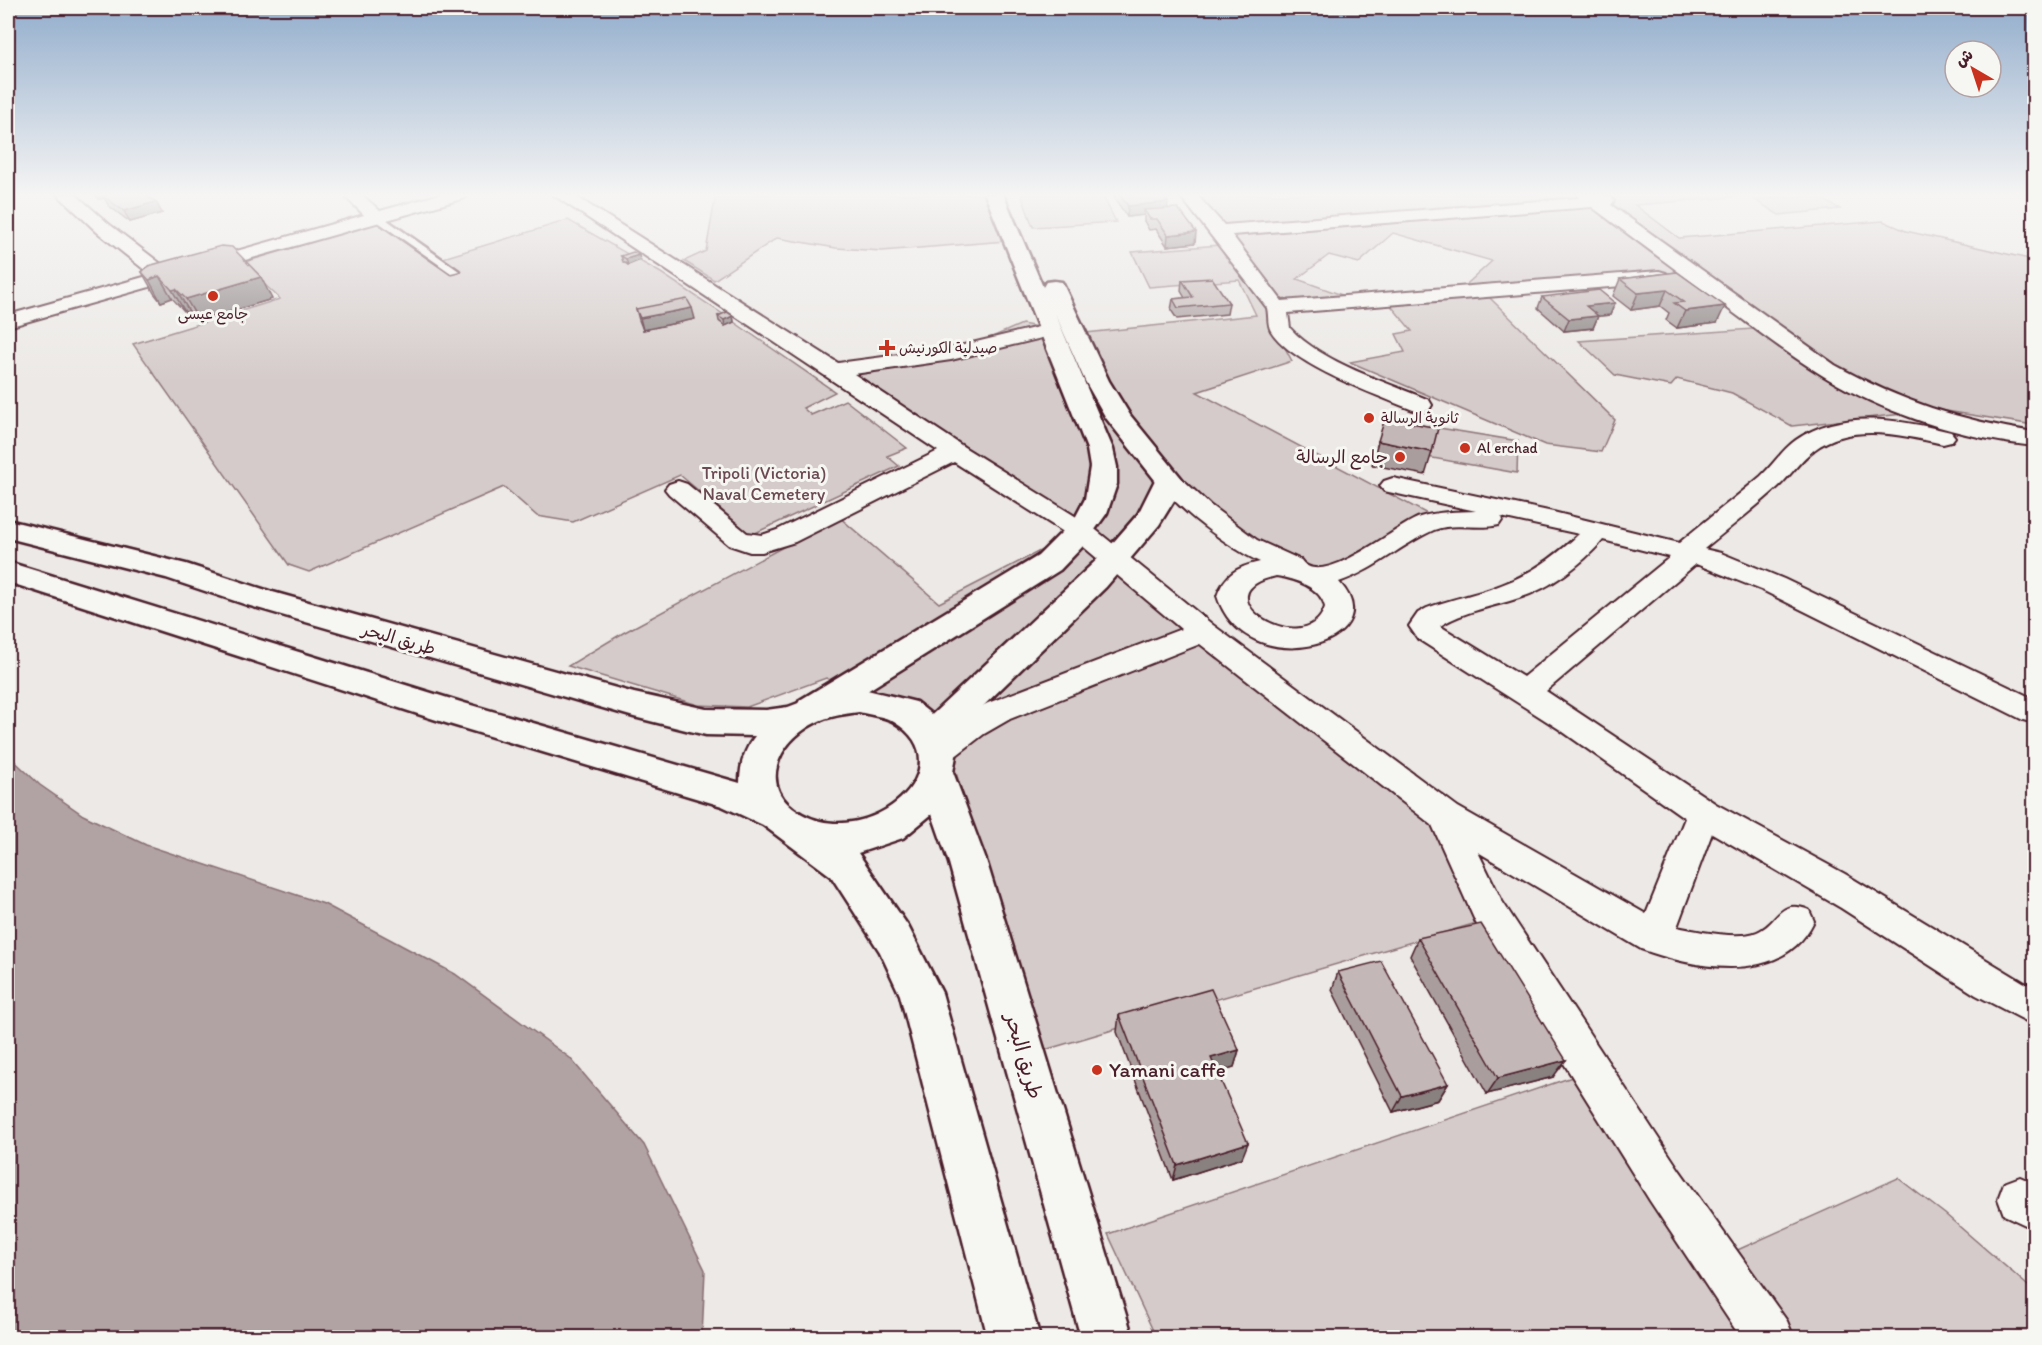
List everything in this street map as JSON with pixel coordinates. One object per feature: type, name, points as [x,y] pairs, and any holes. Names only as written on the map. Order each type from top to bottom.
[{"type":"main road","points":[[1014,1338],[921,993],[894,939],[845,865],[782,821],[760,794],[757,774],[763,753],[776,734],[804,714],[1049,564],[1082,532],[1099,497],[1106,468],[1020,257]]},
{"type":"main road","points":[[8,572],[461,715],[733,795],[782,821],[820,837],[851,838],[882,831],[908,816],[927,797],[936,754],[1116,558],[1165,492],[1096,381],[1084,348],[1040,257]]},
{"type":"main road","name":"طريق البحر","points":[[8,529],[175,571],[269,602],[634,705],[706,722],[766,723],[804,714]]},
{"type":"main road","points":[[804,714],[835,702],[859,700],[882,702],[903,710],[920,721],[936,754]]},
{"type":"main road","name":"طريق البحر","points":[[936,754],[1107,1338]]},
{"type":"street","points":[[140,257],[165,276]]},
{"type":"street","points":[[8,321],[234,257]]},
{"type":"street","points":[[658,257],[834,370],[955,452],[1082,532],[1203,632],[1446,817],[1653,938],[1701,948],[1739,950],[1766,947],[1796,921]]},
{"type":"street","points":[[1239,257],[1277,308],[1280,315],[1278,323],[1282,332],[1296,345],[1336,367],[1420,405]]},
{"type":"street","points":[[1683,257],[1706,273],[1799,351],[1861,390],[1908,410],[1978,431],[2028,432]]},
{"type":"street","points":[[1277,308],[1706,273]]},
{"type":"street","points":[[834,370],[951,354],[1051,330]]},
{"type":"street","points":[[1524,693],[1689,552],[1785,467],[1803,446],[1816,437],[1851,427],[1911,430],[1965,442],[2028,432]]},
{"type":"street","points":[[678,489],[738,539],[747,544],[758,545],[786,536],[955,452]]},
{"type":"street","points":[[1393,486],[1689,552],[1745,571],[2032,705]]},
{"type":"street","points":[[1165,492],[1202,510],[1248,546],[1311,575],[1332,590],[1338,602],[1338,615],[1331,626],[1318,634],[1301,638],[1271,635],[1246,623],[1235,612],[1230,599],[1233,587],[1242,577],[1251,572],[1270,568],[1311,575],[1352,568],[1427,523],[1473,519],[1553,520]]},
{"type":"street","points":[[1597,531],[1584,546],[1538,579],[1496,596],[1460,606],[1428,619],[1423,624],[1428,632],[1570,721],[1704,813],[1784,856],[1876,910],[1977,977],[2033,1003]]},
{"type":"street","points":[[1242,577],[1248,546]]},
{"type":"street","points":[[936,754],[999,711],[1203,632]]},
{"type":"street","points":[[1653,938],[1671,902],[1691,840],[1704,813]]},
{"type":"street","points":[[1446,817],[1489,912],[1665,1186],[1770,1338]]},
{"type":"lane","points":[[434,257],[454,271]]},
{"type":"green space","name":"Tripoli (Victoria) Naval Cemetery","points":[[263,257],[437,257],[440,259],[447,257],[633,257],[729,318],[720,322],[725,325],[734,322],[835,392],[803,408],[811,415],[845,400],[907,448],[887,456],[899,466],[751,535],[680,475],[573,522],[537,516],[504,487],[309,572],[289,565],[133,344],[280,299],[242,263]]},
{"type":"green space","points":[[693,257],[749,257],[714,280],[684,261]]},
{"type":"green space","points":[[1134,257],[1327,257],[1297,279],[1356,300],[1459,291],[1492,261],[1477,257],[2020,257],[2034,260],[2034,425],[1940,410],[1792,426],[1732,393],[1677,379],[1671,386],[1615,375],[1579,341],[1783,327],[1704,278],[1488,296],[1615,420],[1601,452],[1545,445],[1350,362],[1405,352],[1396,334],[1412,331],[1388,302],[1268,316],[1292,361],[1197,392],[1435,518],[1335,579],[1286,559],[1180,494],[1108,565],[1452,825],[1490,919],[1041,1051],[943,730],[826,678],[747,707],[698,705],[568,666],[623,633],[839,517],[939,603],[1073,534],[834,362],[911,357],[983,341],[1022,324],[1076,334],[1256,315],[1239,280],[1149,287]]},
{"type":"green space","points":[[1336,257],[1366,257],[1359,263]]},
{"type":"green space","name":"Al erchad","points":[[1415,424],[1518,441],[1517,473],[1410,454]]},
{"type":"green space","points":[[1590,1071],[1733,1252],[1898,1178],[1945,1214],[2034,1291],[2034,1337],[1156,1337],[1108,1234]]},
{"type":"shaded area","points":[[8,755],[40,785],[83,815],[146,845],[324,904],[455,974],[570,1058],[644,1145],[705,1270],[702,1337],[8,1337]]},
{"type":"building","points":[[182,257],[241,257],[261,277],[186,299],[176,289],[172,290],[159,276],[149,280],[142,272],[148,266]]},
{"type":"building","points":[[1677,272],[1725,306],[1685,311],[1674,303],[1684,302],[1667,290],[1638,293],[1620,279]]},
{"type":"building","points":[[1212,278],[1229,303],[1178,308],[1173,299],[1193,297],[1182,280]]},
{"type":"building","points":[[1599,290],[1615,303],[1586,306],[1598,316],[1569,319],[1542,297]]},
{"type":"building","points":[[687,299],[692,308],[640,318],[636,309]]},
{"type":"building","points":[[727,312],[733,316],[724,320],[718,316]]},
{"type":"building","points":[[1385,418],[1438,428],[1432,452],[1378,441]]},
{"type":"building","points":[[1481,924],[1566,1060],[1498,1078],[1418,938]]},
{"type":"building","points":[[1381,961],[1448,1084],[1402,1096],[1338,972]]},
{"type":"building","points":[[1211,989],[1239,1050],[1211,1058],[1248,1143],[1177,1165],[1119,1015]]},
{"type":"place","name":"جامع عيسى","points":[[213,296]]},
{"type":"place","name":"صيدلية الكورنيش","points":[[887,348]]},
{"type":"place","name":"ثانوية الرسالة","points":[[1369,418]]},
{"type":"place","name":"Al erchad","points":[[1465,448]]},
{"type":"place","name":"جامع الرسالة","points":[[1400,457]]},
{"type":"place","name":"Yamani caffe","points":[[1097,1070]]}]
